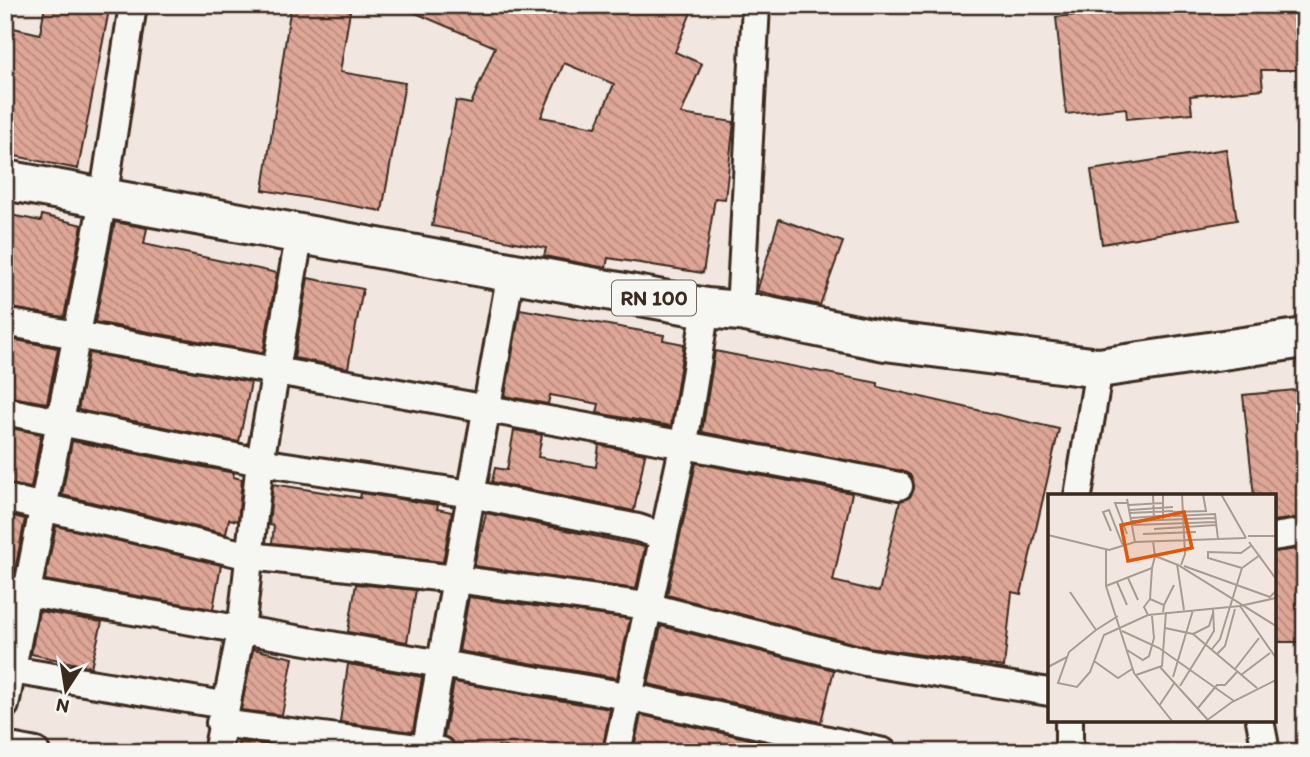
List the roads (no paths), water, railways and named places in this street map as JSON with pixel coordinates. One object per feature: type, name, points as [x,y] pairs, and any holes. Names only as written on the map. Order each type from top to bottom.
[{"type":"main road","name":"RN 100","points":[[5,180],[885,341],[1099,368],[1305,338]]},
{"type":"street","points":[[5,705],[17,592],[46,506],[59,422],[103,200],[133,5]]},
{"type":"street","points":[[617,752],[684,443],[723,310],[756,5]]},
{"type":"street","points":[[217,752],[222,714],[241,631],[260,462],[300,232]]},
{"type":"street","points":[[8,670],[222,714],[431,751],[441,664],[511,272]]},
{"type":"street","points":[[5,322],[276,373],[684,443],[899,486]]},
{"type":"street","points":[[1078,494],[1099,368]]},
{"type":"street","points":[[5,411],[260,462],[471,494],[638,528],[662,536]]},
{"type":"street","points":[[5,498],[250,556],[456,579],[647,606],[865,662],[1048,692]]},
{"type":"street","points":[[1275,537],[1305,532]]},
{"type":"street","points":[[17,592],[627,696],[883,752]]},
{"type":"street","points":[[1069,752],[1076,722]]},
{"type":"street","points":[[1260,722],[1266,752]]},
{"type":"street","points":[[5,746],[36,752]]}]
